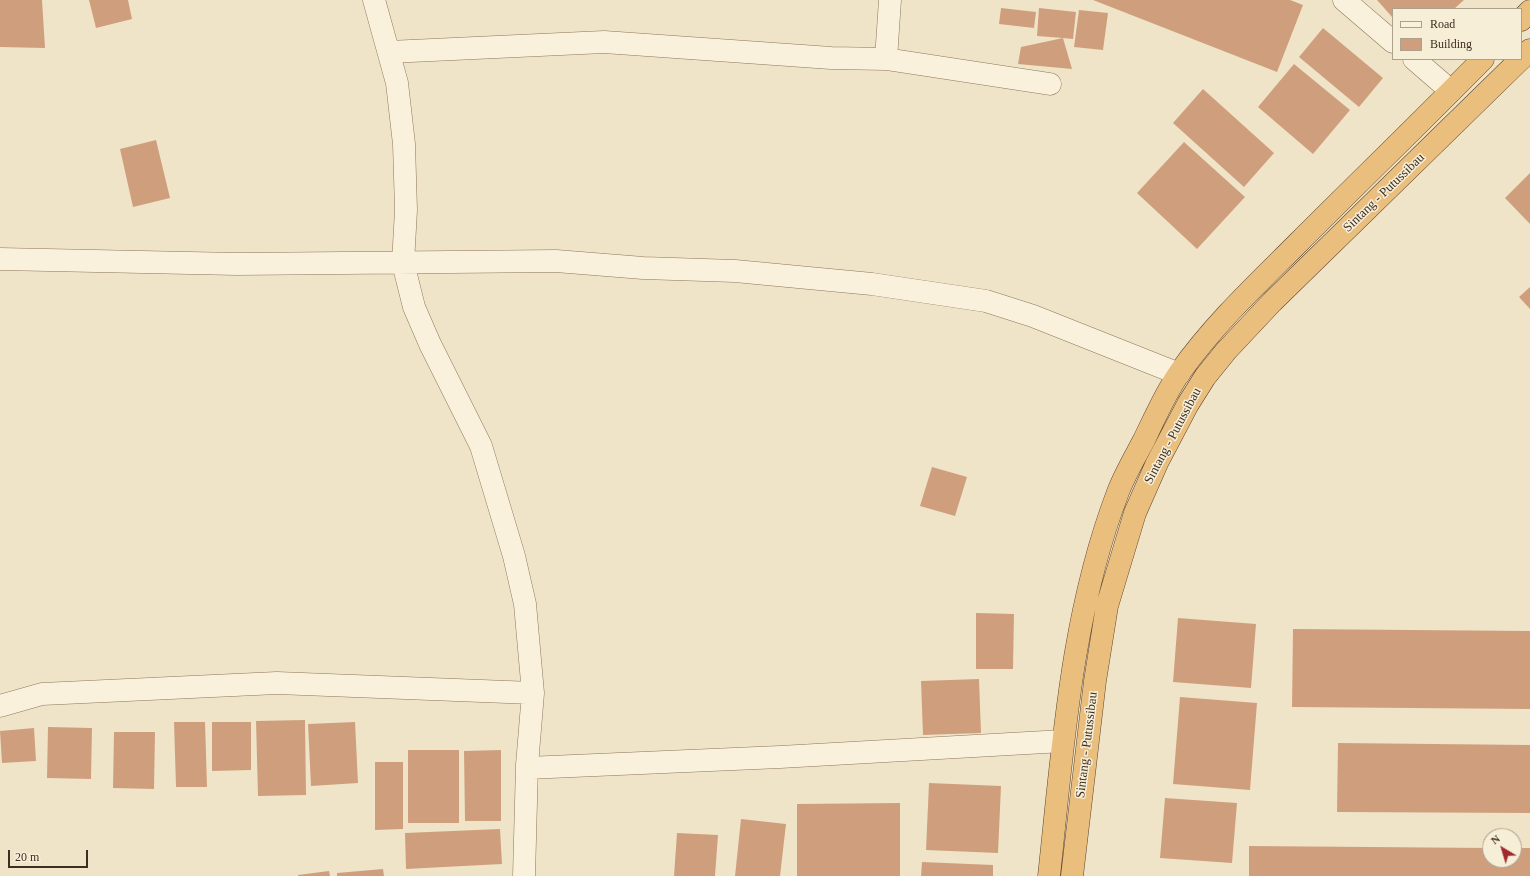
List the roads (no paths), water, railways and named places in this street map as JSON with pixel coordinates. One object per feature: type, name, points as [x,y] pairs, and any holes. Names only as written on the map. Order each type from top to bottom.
[{"type":"highway","points":[[1522,19],[1530,11]]},
{"type":"highway","name":"Sintang - Putussibau","points":[[1522,58],[1530,50]]},
{"type":"highway","name":"Sintang - Putussibau","points":[[1049,876],[1072,669],[1084,608],[1099,550],[1118,490],[1179,374],[1208,336],[1258,283],[1482,60]]},
{"type":"highway","name":"Sintang - Putussibau","points":[[1072,876],[1094,688],[1107,606],[1135,513],[1157,462],[1188,404],[1205,377],[1226,351],[1272,302],[1520,60]]},
{"type":"street","points":[[374,0],[397,83],[404,144],[406,210],[403,263],[414,307],[430,344],[481,446],[514,556],[525,604],[533,693],[527,768],[524,876]]},
{"type":"street","points":[[886,59],[890,0]]},
{"type":"street","points":[[1344,0],[1392,41]]},
{"type":"street","points":[[389,52],[604,42],[831,58],[886,59],[1050,84]]},
{"type":"street","points":[[1415,60],[1452,91]]},
{"type":"street","points":[[0,259],[237,264],[556,261],[643,268],[735,271],[872,284],[921,290],[986,301],[1033,316],[1179,374]]},
{"type":"street","points":[[0,706],[42,694],[277,683],[533,693]]},
{"type":"street","points":[[527,768],[780,757],[1063,741]]}]
